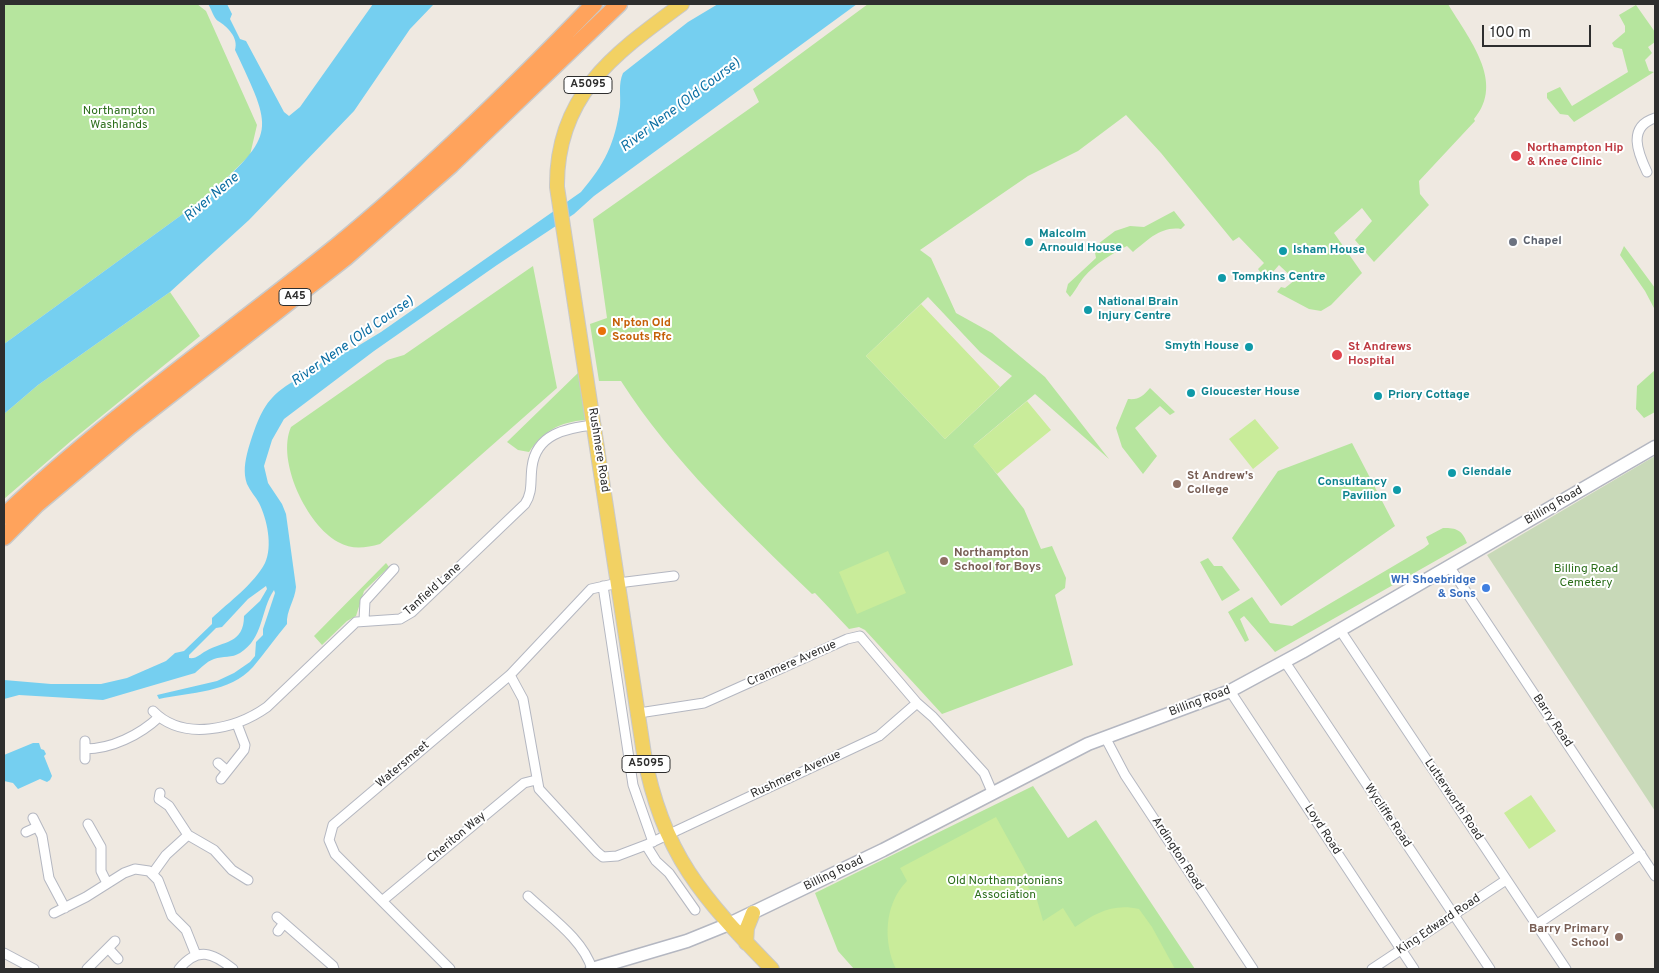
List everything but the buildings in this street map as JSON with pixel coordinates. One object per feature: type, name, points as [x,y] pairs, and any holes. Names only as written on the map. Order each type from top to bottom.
[{"type":"highway","points":[[580,19],[590,4]]},
{"type":"highway","name":"A45","points":[[4,516],[123,414],[231,331],[389,202],[476,124],[594,4]]},
{"type":"highway","name":"A45","points":[[4,537],[36,505],[130,426],[352,252],[451,166],[614,4]]},
{"type":"highway","points":[[576,43],[619,4]]},
{"type":"main road","name":"Rushmere Road","points":[[682,4],[612,59],[594,78],[576,102],[560,149],[556,176],[558,203],[648,779],[667,835],[693,882],[729,924]]},
{"type":"main road","points":[[746,943],[746,928],[753,913]]},
{"type":"main road","name":"A5095","points":[[729,924],[772,969]]},
{"type":"street","points":[[1647,172],[1637,150],[1636,138],[1641,127],[1655,118]]},
{"type":"street","name":"Tanfield Lane","points":[[85,759],[85,745],[100,749],[142,731],[156,714],[185,727],[203,729],[237,724],[267,708],[348,627],[364,620],[400,619],[412,612],[525,504],[530,496],[534,457],[540,445],[560,430],[594,425]]},
{"type":"street","name":"Billing Road","points":[[592,969],[687,941],[729,924],[883,850],[1105,737],[1230,691],[1285,662],[1655,447]]},
{"type":"street","name":"Barry Road","points":[[1449,566],[1655,876]]},
{"type":"street","points":[[364,620],[365,601],[387,581],[394,569]]},
{"type":"street","name":"Watersmeet","points":[[450,969],[330,848],[330,833],[333,825],[510,675],[587,593],[603,586],[618,583],[674,576]]},
{"type":"street","points":[[603,586],[634,785],[650,843],[656,861],[666,870],[695,910]]},
{"type":"street","name":"Lutterworth Road","points":[[1340,630],[1566,969]]},
{"type":"street","name":"Cranmere Avenue","points":[[638,713],[704,703],[854,636],[864,640],[917,704],[933,717],[984,773],[993,794]]},
{"type":"street","name":"Wycliffe Road","points":[[1285,662],[1490,969]]},
{"type":"street","points":[[510,675],[522,699],[536,780]]},
{"type":"street","name":"Loyd Road","points":[[1230,691],[1414,969]]},
{"type":"street","name":"Rushmere Avenue","points":[[536,780],[543,793],[597,852],[604,857],[617,856],[650,843],[879,736],[917,704]]},
{"type":"street","points":[[220,779],[244,750],[245,745],[237,724]]},
{"type":"street","name":"Ardington Road","points":[[1105,737],[1125,775],[1253,969]]},
{"type":"street","points":[[218,763],[226,770]]},
{"type":"street","name":"Cheriton Way","points":[[382,901],[524,782],[536,780]]},
{"type":"street","points":[[160,793],[159,799],[168,806],[188,834],[214,850],[232,870],[248,880]]},
{"type":"street","points":[[33,818],[42,836],[49,878],[65,908]]},
{"type":"street","points":[[88,824],[101,847],[101,871],[107,883]]},
{"type":"street","points":[[26,832],[37,828]]},
{"type":"street","points":[[93,833],[102,828]]},
{"type":"street","points":[[153,873],[166,855],[188,834]]},
{"type":"street","points":[[1536,925],[1641,854]]},
{"type":"street","points":[[54,913],[135,869],[153,873]]},
{"type":"street","points":[[153,873],[172,916],[186,930],[196,955]]},
{"type":"street","name":"King Edward Road","points":[[1372,969],[1506,880]]},
{"type":"street","points":[[528,896],[580,946],[589,960],[592,969]]},
{"type":"street","points":[[278,931],[281,920],[333,966],[334,969]]},
{"type":"street","points":[[87,969],[115,941]]},
{"type":"street","points":[[108,948],[118,959]]},
{"type":"street","points":[[4,953],[34,969]]},
{"type":"street","points":[[179,969],[196,955],[215,955],[233,969]]},
{"type":"green space","name":"Northampton Washlands","points":[[4,4],[197,4],[206,11],[257,125],[250,155],[209,195],[4,344]]},
{"type":"green space","points":[[868,4],[1448,4],[1480,60],[1485,75],[1486,90],[1483,105],[1474,119],[1475,121],[1419,181],[1420,194],[1429,205],[1374,262],[1355,240],[1372,221],[1362,208],[1334,233],[1362,273],[1331,305],[1321,311],[1309,309],[1277,292],[1281,287],[1285,288],[1295,280],[1279,265],[1266,280],[1258,269],[1264,263],[1239,237],[1233,241],[1161,153],[1126,115],[1078,151],[1028,176],[920,250],[931,258],[956,313],[992,333],[1045,377],[1109,459],[1035,394],[974,445],[1024,509],[1041,549],[1052,546],[1066,578],[1065,588],[1055,595],[1073,665],[942,714],[865,630],[859,627],[849,629],[815,593],[812,594],[735,519],[663,439],[621,381],[599,381],[590,324],[607,318],[593,219],[759,102],[753,89]],"holes":[[[928,297],[980,352],[1012,376],[945,439],[866,356]]]},
{"type":"green space","points":[[1636,5],[1655,32],[1655,42],[1648,47],[1652,53],[1645,60],[1649,71],[1654,72],[1574,122],[1568,115],[1560,114],[1547,98],[1547,93],[1560,87],[1572,106],[1628,72],[1622,49],[1614,47],[1612,43],[1625,32],[1625,26],[1619,15]]},
{"type":"green space","points":[[1174,211],[1185,225],[1181,229],[1161,232],[1133,252],[1127,246],[1104,259],[1088,272],[1070,297],[1066,292],[1068,284],[1096,258],[1094,247],[1115,231],[1130,226],[1144,227]]},
{"type":"green space","points":[[1624,246],[1655,288],[1655,310],[1645,291],[1620,255]]},
{"type":"green space","points":[[533,266],[557,388],[380,544],[353,547],[343,545],[326,534],[315,522],[306,507],[297,491],[291,474],[287,441],[291,427],[387,360],[404,355]]},
{"type":"green space","points":[[170,292],[200,336],[71,441],[4,499],[4,414],[38,385]]},
{"type":"green space","points":[[921,304],[1000,387],[945,439],[866,356]]},
{"type":"green space","points":[[581,370],[585,420],[560,425],[546,433],[529,452],[518,450],[507,442]]},
{"type":"green space","points":[[1655,370],[1655,412],[1644,418],[1636,409],[1637,386]]},
{"type":"green space","points":[[1150,388],[1175,412],[1170,415],[1160,406],[1135,428],[1157,456],[1143,474],[1122,447],[1116,428],[1128,399],[1140,397]]},
{"type":"green space","points":[[1027,401],[1051,430],[997,474],[973,446]]},
{"type":"green space","points":[[1255,419],[1279,448],[1253,469],[1229,439]]},
{"type":"green space","points":[[1352,443],[1395,526],[1281,606],[1232,538],[1278,471]]},
{"type":"green space","name":"Billing Road Cemetery","points":[[1655,456],[1655,811],[1487,555]]},
{"type":"green space","points":[[1443,528],[1458,531],[1463,535],[1467,543],[1275,652],[1244,616],[1240,619],[1249,640],[1245,642],[1228,612],[1252,597],[1270,623],[1292,626],[1424,548],[1429,544],[1426,537]]},
{"type":"green space","points":[[888,551],[906,593],[857,614],[839,572]]},
{"type":"green space","points":[[1208,558],[1214,566],[1222,566],[1240,590],[1222,601],[1200,562]]},
{"type":"green space","points":[[386,563],[389,567],[364,591],[356,616],[347,621],[322,645],[314,636]]},
{"type":"green space","name":"Old Northamptonians Association","points":[[1033,786],[1068,838],[1096,820],[1195,969],[854,969],[838,951],[815,893]]},
{"type":"green space","points":[[1531,795],[1556,831],[1529,849],[1504,813]]},
{"type":"green space","points":[[996,817],[1033,884],[1028,887],[1037,900],[1043,921],[1063,908],[1075,927],[1105,910],[1121,907],[1139,909],[1152,927],[1175,969],[896,969],[889,947],[888,924],[894,901],[899,890],[907,881],[900,868]]},
{"type":"water","name":"River Nene","points":[[208,4],[227,4],[232,14],[230,19],[240,39],[246,41],[284,112],[289,116],[300,107],[373,4],[434,4],[410,29],[354,111],[249,220],[170,292],[38,385],[4,414],[4,344],[209,195],[247,158],[257,143],[262,130],[257,98],[235,50],[234,37],[217,20]]},
{"type":"water","name":"River Nene (Old Course)","points":[[718,4],[857,4],[594,196],[574,214],[374,351],[284,419],[272,440],[264,466],[268,483],[282,504],[286,514],[296,587],[287,624],[244,676],[221,687],[209,690],[159,699],[157,695],[217,681],[234,673],[250,662],[255,656],[256,642],[263,635],[263,629],[275,593],[274,590],[258,632],[248,647],[237,655],[211,660],[195,673],[103,700],[19,695],[4,699],[4,680],[51,684],[101,684],[127,678],[166,661],[175,653],[184,651],[212,624],[212,618],[241,592],[260,571],[265,563],[269,549],[267,525],[259,503],[247,484],[245,471],[246,458],[252,437],[260,416],[268,403],[278,392],[316,367],[329,354],[353,349],[381,332],[581,192],[597,172],[612,142],[618,120],[620,86],[623,73],[688,22]],"holes":[[[266,586],[267,589],[260,601],[244,616],[243,625],[236,637],[196,657],[189,658],[189,655],[216,628],[222,627],[248,599]]]},
{"type":"water","points":[[33,743],[39,743],[41,749],[44,750],[46,754],[44,756],[52,776],[47,782],[40,779],[18,789],[13,783],[4,781],[4,755]]},
{"type":"place","name":"Northampton Hip & Knee Clinic","points":[[1516,156]]},
{"type":"place","name":"Malcolm Arnould House","points":[[1029,242]]},
{"type":"place","name":"Chapel","points":[[1513,242]]},
{"type":"place","name":"Isham House","points":[[1283,251]]},
{"type":"place","name":"Tompkins Centre","points":[[1222,278]]},
{"type":"place","name":"National Brain Injury Centre","points":[[1088,310]]},
{"type":"place","name":"N'pton Old Scouts Rfc","points":[[602,331]]},
{"type":"place","name":"Smyth House","points":[[1249,347]]},
{"type":"place","name":"St Andrews Hospital","points":[[1337,355]]},
{"type":"place","name":"Gloucester House","points":[[1191,393]]},
{"type":"place","name":"Priory Cottage","points":[[1378,396]]},
{"type":"place","name":"Glendale","points":[[1452,473]]},
{"type":"place","name":"St Andrew's College","points":[[1177,484]]},
{"type":"place","name":"Consultancy Pavilion","points":[[1397,490]]},
{"type":"place","name":"Northampton School for Boys","points":[[944,561]]},
{"type":"place","name":"WH Shoebridge & Sons","points":[[1486,588]]},
{"type":"place","name":"Barry Primary School","points":[[1619,937]]}]
